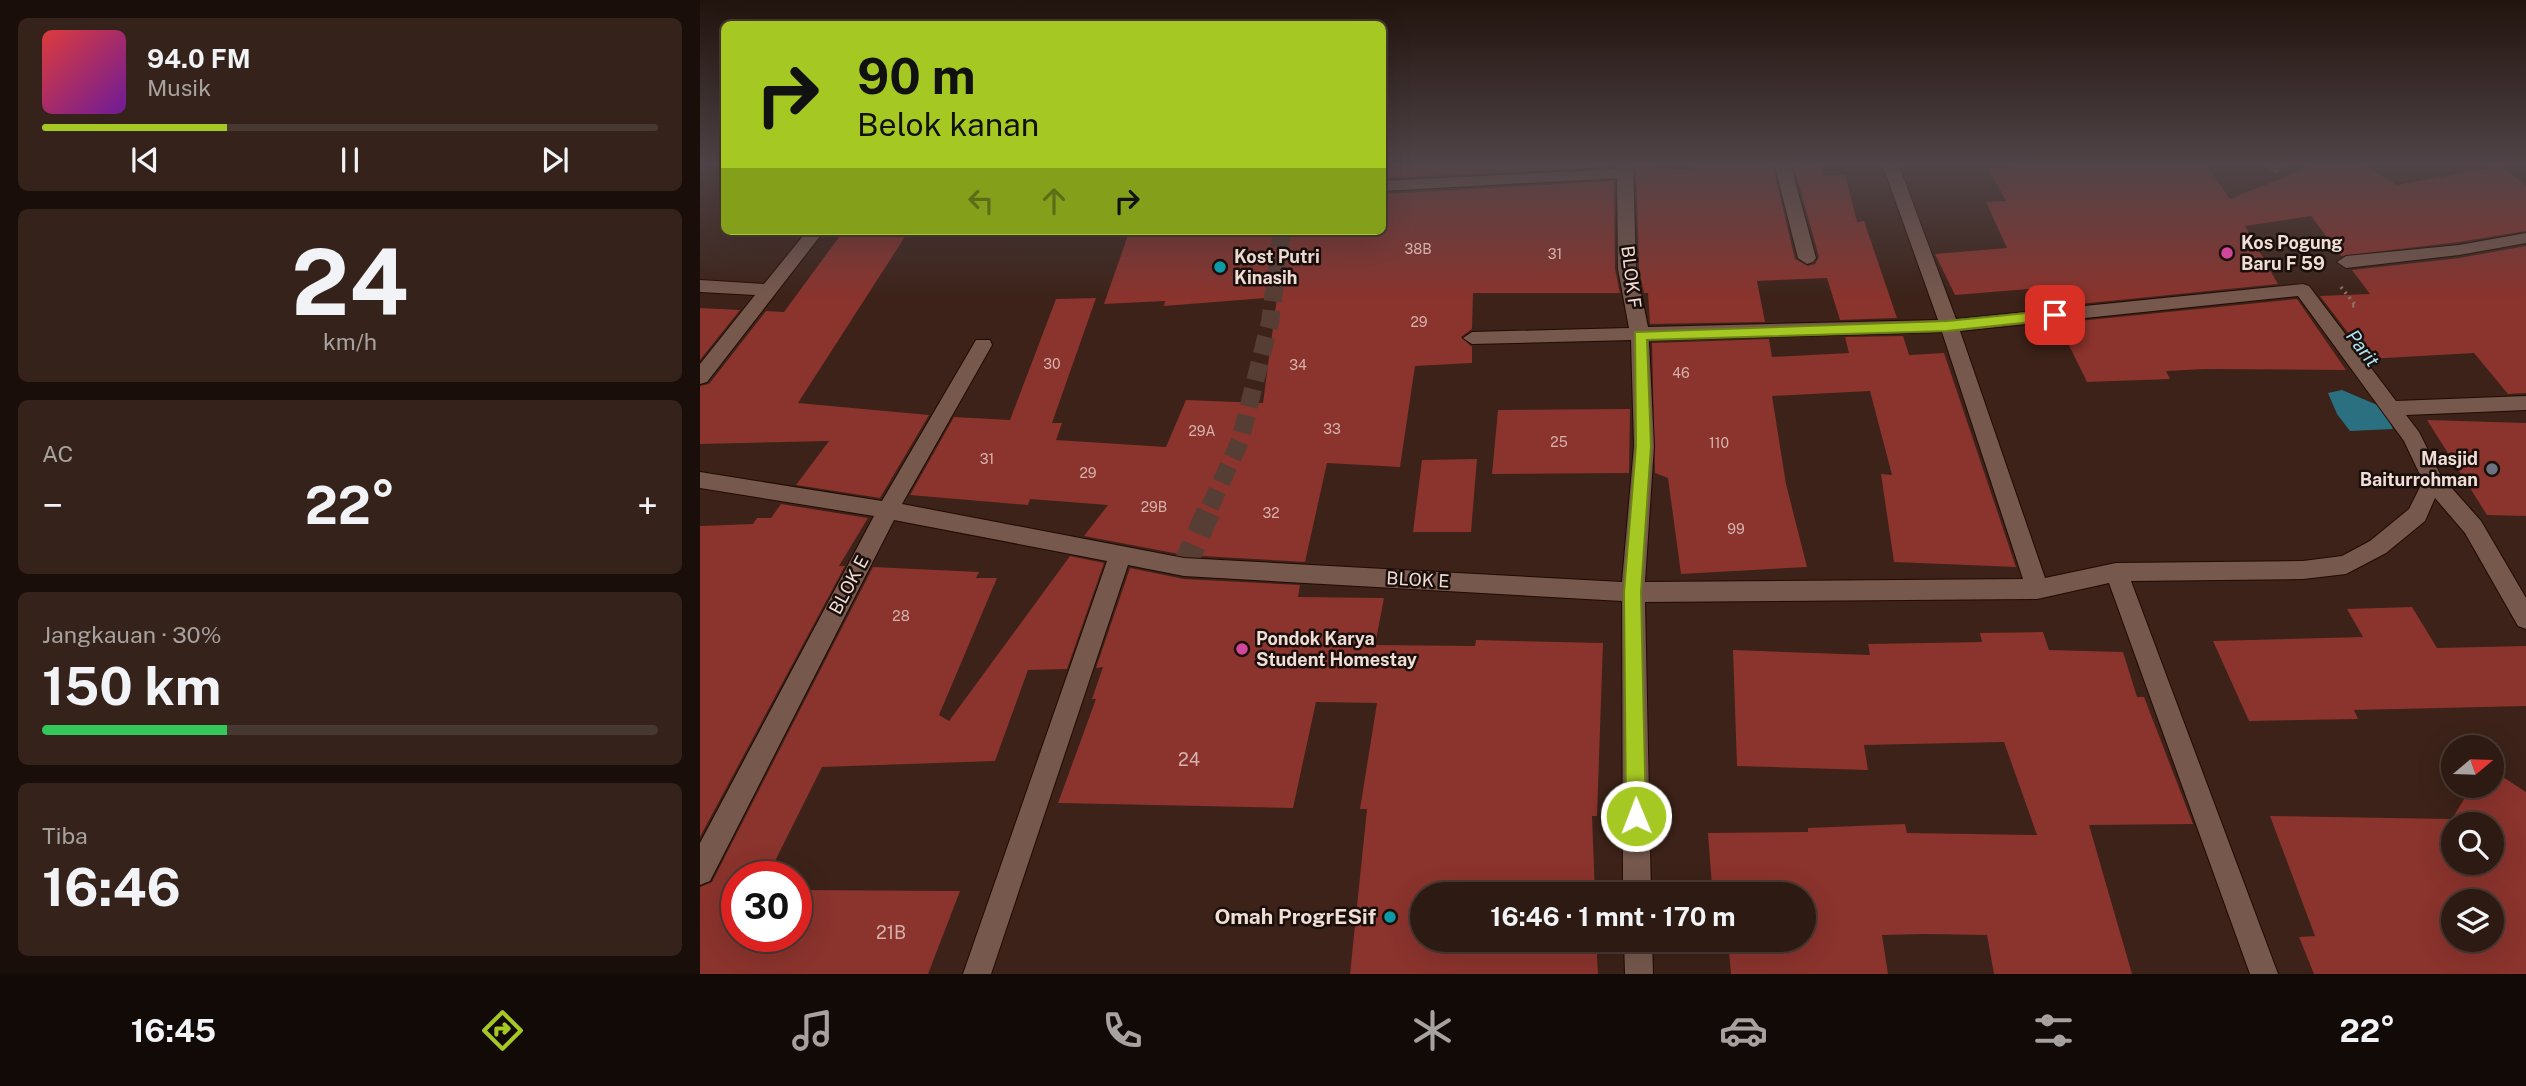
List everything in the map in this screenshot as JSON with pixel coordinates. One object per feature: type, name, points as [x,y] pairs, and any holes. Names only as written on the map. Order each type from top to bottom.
[{"type":"street","name":"BLOK F","points":[[1625,208],[1627,269],[1640,335],[1644,446],[1633,592],[1637,882]]},
{"type":"street","points":[[1794,208],[1807,258]]},
{"type":"street","points":[[1906,208],[1975,397],[2037,589]]},
{"type":"street","points":[[700,377],[813,235]]},
{"type":"street","points":[[2346,262],[2459,250],[2526,238]]},
{"type":"street","points":[[700,286],[770,290]]},
{"type":"street","points":[[1472,338],[1947,326],[2303,290],[2413,437],[2433,481],[2473,527],[2526,619]]},
{"type":"street","points":[[700,480],[888,510],[983,345]]},
{"type":"street","points":[[2390,408],[2526,403]]},
{"type":"street","name":"BLOK E","points":[[700,871],[888,510],[1184,567],[1633,592],[2037,589],[2116,572],[2303,570],[2347,565],[2378,547],[2417,515],[2433,481]]},
{"type":"street","points":[[977,974],[1120,556]]},
{"type":"street","points":[[2116,572],[2264,974]]},
{"type":"street","points":[[1638,952],[1639,974]]},
{"type":"water","points":[[2342,390],[2382,407],[2393,429],[2350,431],[2337,414],[2328,393]]},
{"type":"building","points":[[1386,208],[1614,208],[1615,269],[1620,293],[1473,293],[1472,329],[1461,337],[1472,347],[1472,363],[1415,366],[1400,467],[1327,463],[1305,562],[1184,555],[1084,536],[1108,505],[1030,499],[1028,505],[910,495],[954,417],[1010,420],[1056,299],[1096,298],[1052,423],[1062,423],[1056,440],[1166,447],[1186,400],[1263,403],[1277,297],[1164,306],[1165,301],[1104,304],[1128,235],[1386,235]]},
{"type":"building","points":[[1637,208],[1783,208],[1795,259],[1808,266],[1815,264],[1819,257],[1806,208],[1854,208],[1857,222],[1864,221],[1897,318],[1840,320],[1827,278],[1757,281],[1765,322],[1650,324],[1648,293],[1644,293],[1639,269]]},
{"type":"building","points":[[1989,208],[2526,208],[2526,231],[2341,256],[2311,216],[2245,226],[2278,284],[2050,307],[2041,288],[1955,295],[1935,254],[2007,248]]},
{"type":"building","points":[[841,235],[906,235],[798,403],[929,415],[880,498],[796,485],[829,441],[700,444],[700,386],[709,384],[766,311],[784,312]]},
{"type":"building","points":[[2526,246],[2526,393],[2508,394],[2474,353],[2368,359],[2320,296],[2370,294],[2352,270],[2459,258]]},
{"type":"building","points":[[2297,299],[2346,370],[2206,369],[2166,371],[2170,379],[2087,382],[2058,323]]},
{"type":"building","points":[[700,308],[740,310],[700,360]]},
{"type":"building","points":[[1903,336],[1909,355],[1944,353],[2016,567],[1894,562],[1881,474],[1892,475],[1870,391],[1772,396],[1786,484],[1807,567],[1681,574],[1668,478],[1655,473],[1652,343],[1769,339],[1772,357],[1849,353],[1845,337]]},
{"type":"building","points":[[1630,409],[1629,473],[1492,474],[1498,410]]},
{"type":"building","name":"Masjid Baiturrohman","points":[[2427,420],[2526,423],[2526,516],[2487,515]]},
{"type":"building","points":[[1477,459],[1471,532],[1413,532],[1422,460]]},
{"type":"building","points":[[781,504],[868,518],[839,566],[845,566],[700,837],[700,526],[753,524],[757,518],[771,518]]},
{"type":"building","points":[[1070,556],[1104,563],[1067,669],[1028,670],[995,761],[822,767],[775,861],[723,861],[873,567],[979,572],[976,578],[997,578],[939,715],[949,721]]},
{"type":"building","points":[[1130,568],[1184,579],[1300,585],[1298,597],[1384,598],[1375,645],[1475,646],[1476,640],[1603,643],[1597,816],[1592,816],[1595,882],[1410,882],[1410,952],[1597,952],[1598,974],[1350,974],[1367,809],[1360,809],[1377,703],[1316,702],[1293,808],[1058,803],[1096,699],[1092,699],[1103,667],[1096,668]]},
{"type":"building","points":[[2412,607],[2437,648],[2526,646],[2526,706],[2354,710],[2358,719],[2249,721],[2213,641],[2363,637],[2347,609]]},
{"type":"building","points":[[2043,632],[2049,650],[2123,652],[2137,697],[2144,697],[2193,824],[2089,825],[2132,974],[1994,974],[1987,935],[1925,934],[1882,935],[1888,974],[1731,974],[1729,952],[1816,952],[1816,882],[1712,882],[1708,833],[1808,832],[1808,828],[1905,824],[1907,833],[2037,835],[2004,742],[1864,745],[1868,770],[1737,766],[1733,650],[1870,655],[1868,644],[1982,642],[1980,633]]},
{"type":"building","points":[[2504,778],[2526,792],[2526,974],[2314,974],[2299,937],[2315,936],[2270,816],[2441,819],[2441,875],[2504,875],[2504,812],[2456,812],[2465,798],[2504,798]]},
{"type":"building","points":[[721,864],[721,952],[812,952],[812,890],[960,891],[928,974],[700,974],[700,887],[712,882]]},
{"type":"tunnel","points":[[1210,507],[1240,441],[1270,322],[1281,235]]},
{"type":"tunnel","points":[[1184,567],[1211,506]]},
{"type":"place","name":"Kos Pogung Baru F 59","points":[[2227,253]]},
{"type":"place","name":"Kost Putri Kinasih","points":[[1220,267]]},
{"type":"place","name":"Masjid Baiturrohman","points":[[2492,469]]},
{"type":"place","name":"Pondok Karya Student Homestay","points":[[1242,649]]},
{"type":"place","name":"Omah ProgrESif","points":[[1390,917]]},
{"type":"route","points":[[1636,816],[1633,592],[1644,446],[1640,335],[1947,326],[2055,315]]},
{"type":"water label","name":"Parit","points":[[2363,348]]}]
